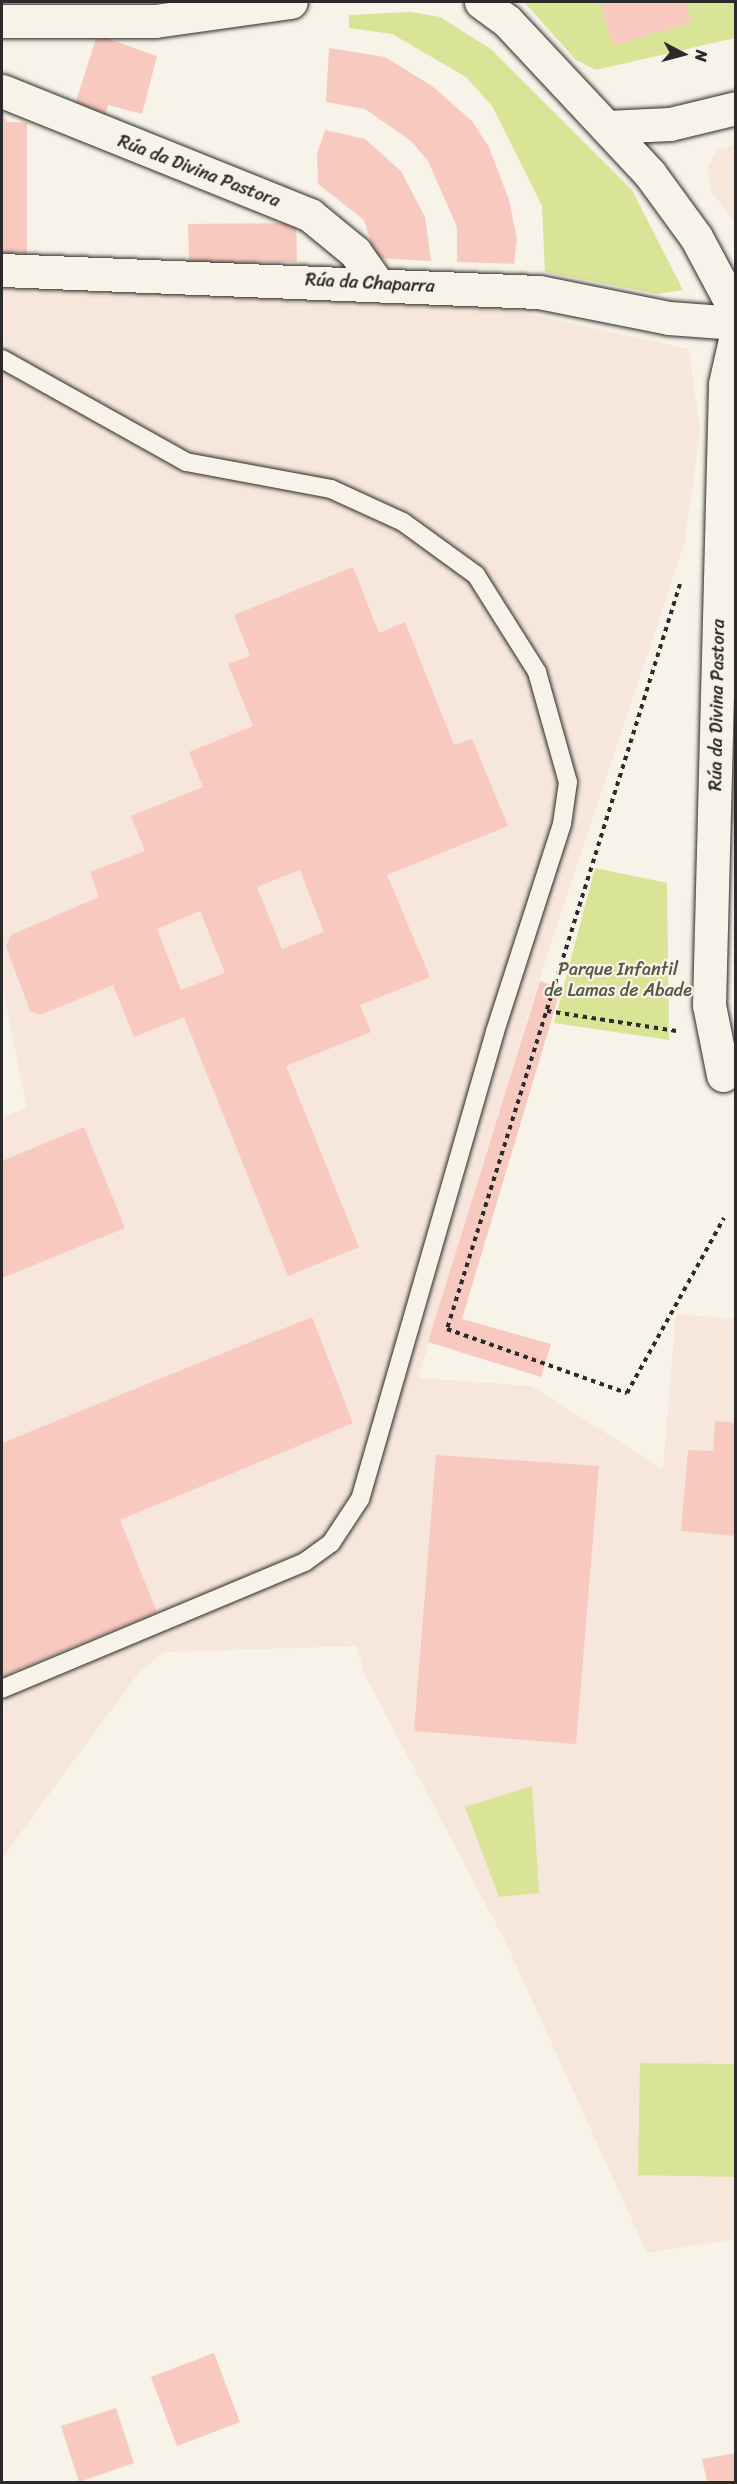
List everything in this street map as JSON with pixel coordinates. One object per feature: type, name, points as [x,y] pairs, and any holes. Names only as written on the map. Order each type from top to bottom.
[{"type":"street","points":[[2,21],[155,21],[291,2]]},
{"type":"street","points":[[481,2],[507,21],[651,174],[696,237],[735,312]]},
{"type":"street","name":"Rúa da Divina Pastora","points":[[2,91],[310,215],[355,252],[376,282]]},
{"type":"street","points":[[607,128],[670,124],[735,108]]},
{"type":"street","name":"Rúa da Chaparra","points":[[2,270],[376,282],[539,291],[669,318],[735,322]]},
{"type":"street","name":"Rúa da Divina Pastora","points":[[723,1075],[709,1005],[725,384],[735,335]]},
{"type":"lane","points":[[2,359],[186,462],[331,489],[403,522],[476,574],[537,672],[568,782],[562,825],[355,1507],[330,1543],[305,1562],[2,1689]]},
{"type":"path","points":[[681,579],[447,1329],[627,1393],[724,1218]]},
{"type":"path","points":[[547,1011],[670,1030]]},
{"type":"shaded area","points":[[736,145],[735,223],[713,194],[707,169],[717,150]]},
{"type":"shaded area","points":[[2,289],[472,302],[689,349],[700,430],[685,542],[549,949],[418,1378],[531,1386],[663,1469],[676,1314],[735,1319],[735,2239],[647,2253],[506,1943],[366,1677],[356,1646],[164,1652],[140,1671],[2,1858],[2,1118],[27,1107],[2,987]]},
{"type":"green space","points":[[524,2],[735,2],[735,38],[596,70],[576,60]]},
{"type":"green space","points":[[411,12],[440,17],[491,49],[632,190],[683,290],[657,294],[545,272],[542,206],[492,106],[466,77],[392,34],[349,28],[349,15]]},
{"type":"green space","name":"Parque Infantil de Lamas de Abade","points":[[595,868],[667,883],[669,1040],[554,1023]]},
{"type":"green space","points":[[532,1786],[539,1893],[499,1897],[465,1807]]},
{"type":"green space","points":[[640,2063],[735,2064],[735,2177],[638,2175]]},
{"type":"building","points":[[600,2],[685,2],[691,23],[613,45]]},
{"type":"building","points":[[97,35],[157,56],[142,114],[108,105],[105,117],[74,108]]},
{"type":"building","points":[[329,48],[385,57],[432,86],[472,121],[489,147],[509,200],[517,239],[514,264],[457,262],[457,227],[428,161],[411,141],[365,109],[326,102]]},
{"type":"building","points":[[2,108],[7,122],[27,123],[27,254],[2,253]]},
{"type":"building","points":[[325,130],[365,139],[401,171],[425,217],[431,261],[376,258],[364,220],[318,184],[317,154]]},
{"type":"building","points":[[296,223],[297,262],[189,263],[188,224]]},
{"type":"building","points":[[353,567],[379,633],[405,622],[454,745],[472,739],[508,826],[387,875],[430,977],[360,1005],[371,1032],[286,1066],[359,1247],[288,1276],[184,1017],[134,1037],[113,985],[40,1015],[30,1011],[6,946],[11,935],[99,897],[90,872],[145,851],[131,816],[203,787],[189,752],[253,726],[228,664],[250,656],[234,615]],"holes":[[[300,870],[324,932],[282,949],[257,887]],[[200,911],[225,973],[181,990],[157,929]]]},
{"type":"building","points":[[734,733],[736,733],[736,824],[729,824]]},
{"type":"building","points":[[540,981],[561,988],[462,1319],[551,1344],[541,1377],[428,1342]]},
{"type":"building","points":[[84,1127],[125,1228],[2,1278],[2,1161]]},
{"type":"building","points":[[312,1317],[353,1423],[120,1520],[157,1612],[2,1676],[2,1443]]},
{"type":"building","points":[[715,1421],[736,1423],[736,1536],[681,1531],[688,1450],[713,1451]]},
{"type":"building","points":[[436,1455],[599,1466],[576,1744],[414,1731]]},
{"type":"building","points":[[214,2353],[240,2422],[177,2446],[151,2377]]},
{"type":"building","points":[[116,2408],[134,2463],[79,2482],[61,2426]]},
{"type":"building","points":[[736,2453],[736,2482],[707,2482],[702,2459]]}]
